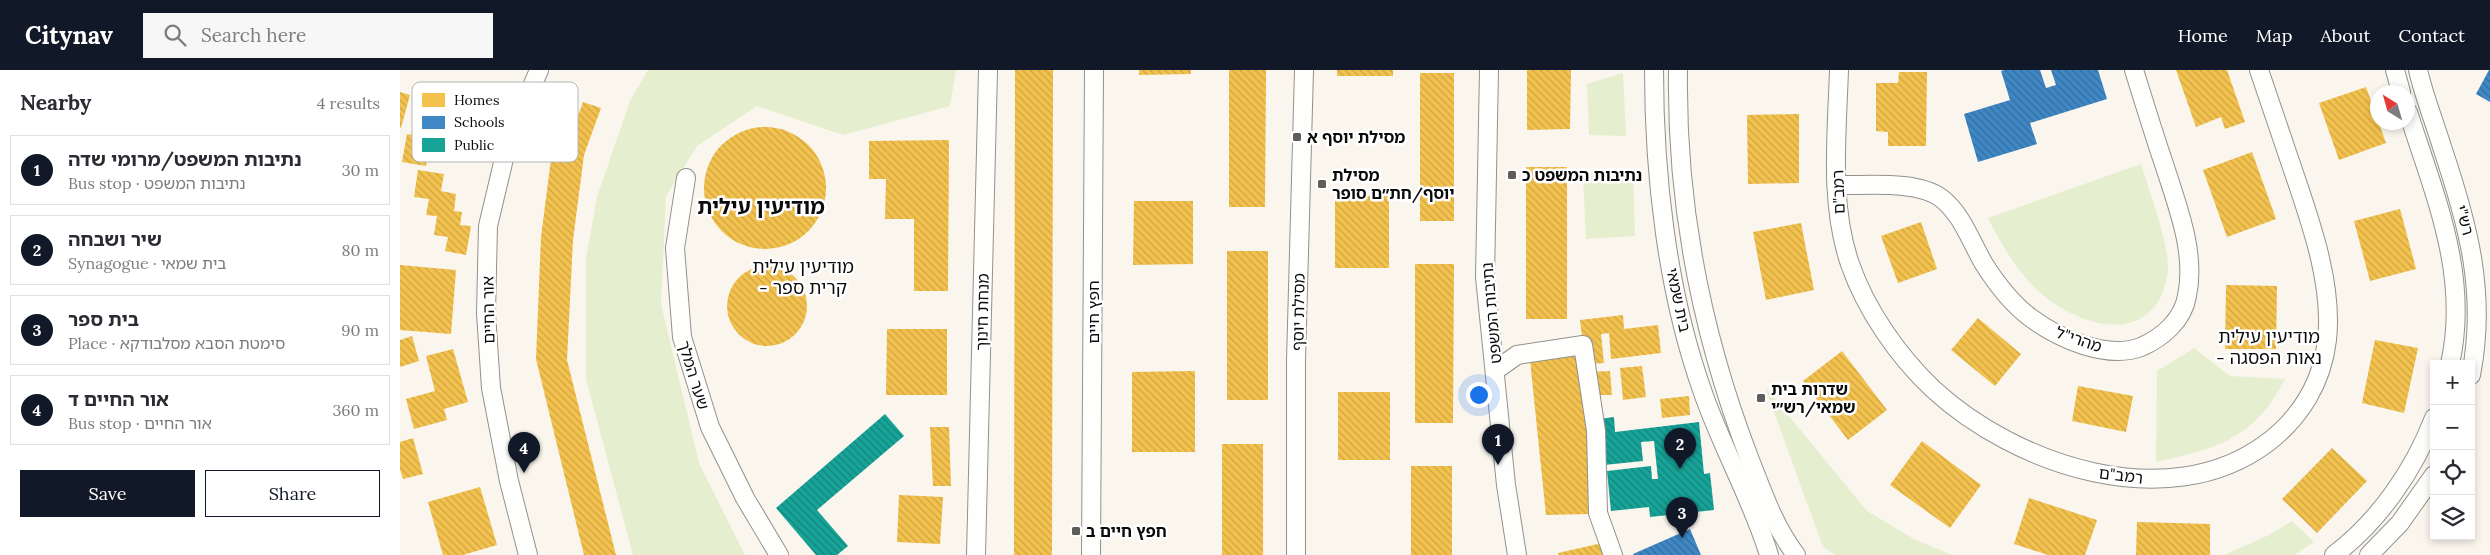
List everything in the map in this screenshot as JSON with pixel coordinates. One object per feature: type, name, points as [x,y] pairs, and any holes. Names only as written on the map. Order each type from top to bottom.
[{"type":"street","name":"אור החיים","points":[[534,82],[539,70]]},
{"type":"street","name":"מנחת חינוך","points":[[976,555],[988,70]]},
{"type":"street","name":"חפץ חיים","points":[[1092,555],[1094,70]]},
{"type":"street","name":"מסילת יוסף","points":[[1296,555],[1296,361],[1304,70]]},
{"type":"street","name":"נתיבות המשפט","points":[[1489,70],[1485,277],[1496,370],[1506,485],[1517,555]]},
{"type":"street","name":"בית שמאי","points":[[1654,70],[1658,171],[1668,246],[1682,320],[1701,390],[1762,515]]},
{"type":"street","name":"בית שמאי","points":[[1678,70],[1679,128],[1684,188],[1705,315],[1762,515]]},
{"type":"street","name":"רמב\"ם","points":[[1839,70],[1838,218],[1850,266],[1875,318],[1904,357],[1921,376],[1964,414],[1993,434],[2023,449],[2094,472],[2166,479],[2199,475],[2255,452],[2279,433],[2303,408],[2318,376],[2327,340],[2323,272],[2312,225],[2260,70]]},
{"type":"street","name":"מהרי\"ל","points":[[1837,185],[1904,187],[1925,190],[1941,198],[1964,226],[1984,264],[2000,286],[2030,318],[2052,331],[2097,348],[2119,350],[2138,348],[2153,341],[2170,328],[2181,313],[2188,297],[2189,271],[2187,245],[2181,219],[2134,70]]},
{"type":"street","points":[[2395,70],[2399,85]]},
{"type":"street","name":"רש\"י","points":[[2418,70],[2462,209],[2472,249],[2477,294],[2478,327],[2473,360]]},
{"type":"street","name":"רש\"י","points":[[2414,130],[2450,244],[2456,298],[2455,328],[2451,360]]},
{"type":"street","name":"אור החיים","points":[[503,162],[488,226],[486,313],[491,388],[509,481],[528,555]]},
{"type":"street","name":"שער המלך","points":[[686,178],[674,248],[682,337],[710,427],[745,498],[779,555]]},
{"type":"street","points":[[1496,370],[1517,355],[1583,344],[1596,431],[1598,513],[1613,555]]},
{"type":"street","points":[[2334,555],[2361,531],[2394,492],[2411,466],[2430,426]]},
{"type":"street","points":[[2369,555],[2400,523],[2430,481]]},
{"type":"street","points":[[1762,515],[1769,555]]},
{"type":"street","points":[[1762,515],[1796,555]]},
{"type":"green space","points":[[648,70],[956,70],[950,106],[843,135],[757,106],[697,146],[666,196],[661,304],[699,463],[745,555],[633,555],[586,379],[586,259],[597,197],[630,101]]},
{"type":"green space","points":[[1623,73],[1626,136],[1589,135],[1587,84]]},
{"type":"green space","points":[[2141,164],[2164,238],[2167,253],[2167,278],[2158,301],[2144,316],[2127,323],[2107,324],[2086,319],[2066,310],[2047,298],[2031,284],[2018,269],[1988,218]]},
{"type":"green space","points":[[1633,173],[1635,236],[1586,239],[1583,176]]},
{"type":"green space","points":[[2194,348],[2230,376],[2285,379],[2261,415],[2232,438],[2198,452],[2156,462],[2157,371]]},
{"type":"green space","points":[[1765,387],[1867,511],[1914,539],[1952,555],[1835,555],[1823,547]]},
{"type":"green space","points":[[2292,521],[2314,542],[2294,555],[2224,555],[2267,536]]},
{"type":"building: Homes","points":[[1015,70],[1053,70],[1052,555],[1014,555]]},
{"type":"building: Homes","points":[[1139,70],[1191,70],[1191,74],[1139,75]]},
{"type":"building: Homes","points":[[1229,70],[1266,70],[1265,207],[1229,207]]},
{"type":"building: Homes","points":[[1337,70],[1393,70],[1393,76],[1337,76]]},
{"type":"building: Homes","points":[[1527,70],[1571,70],[1570,129],[1527,130]]},
{"type":"building: Homes","points":[[2176,70],[2227,70],[2245,122],[2225,129],[2221,117],[2196,127]]},
{"type":"building: Homes","points":[[1899,72],[1927,72],[1926,146],[1888,146],[1888,132],[1876,131],[1876,83],[1898,83]]},
{"type":"building: Homes","points":[[1420,73],[1454,73],[1454,221],[1420,221]]},
{"type":"building: Homes","points":[[2366,87],[2370,98],[2370,130],[2381,130],[2386,143],[2339,160],[2319,103]]},
{"type":"building: Homes","points":[[400,92],[410,95],[401,128],[400,128]]},
{"type":"building: Homes","points":[[583,102],[601,108],[584,155],[573,240],[567,360],[616,555],[584,555],[536,359],[541,237],[551,162],[578,162],[578,116]]},
{"type":"building: Homes","points":[[1799,114],[1799,183],[1748,184],[1747,115]]},
{"type":"building: Homes","points":[[765,127],[788,131],[808,145],[822,165],[826,188],[822,211],[808,231],[788,245],[765,249],[742,245],[722,231],[708,211],[704,188],[708,165],[722,145],[742,131]]},
{"type":"building: Homes","points":[[407,134],[412,135],[412,162],[427,162],[426,166],[402,162]]},
{"type":"building: Homes","points":[[949,140],[948,291],[914,291],[914,219],[885,219],[886,179],[869,179],[869,141]]},
{"type":"building: Homes","points":[[2252,152],[2276,219],[2227,237],[2203,170]]},
{"type":"building: Homes","points":[[1526,167],[1567,167],[1567,319],[1526,319]]},
{"type":"building: Homes","points":[[418,170],[444,174],[441,191],[456,194],[454,211],[462,212],[460,225],[471,226],[466,255],[445,251],[448,237],[434,235],[437,216],[426,215],[429,199],[414,197]]},
{"type":"building: Homes","points":[[1335,196],[1389,196],[1389,268],[1335,268]]},
{"type":"building: Homes","points":[[1134,201],[1193,201],[1193,264],[1133,265]]},
{"type":"building: Homes","points":[[2400,209],[2416,269],[2370,281],[2354,221]]},
{"type":"building: Homes","points":[[1921,222],[1937,269],[1898,283],[1881,236]]},
{"type":"building: Homes","points":[[1801,223],[1814,290],[1766,300],[1753,232]]},
{"type":"building: Homes","points":[[1227,251],[1268,251],[1268,400],[1227,400]]},
{"type":"building: Homes","points":[[1415,264],[1454,264],[1453,423],[1415,423]]},
{"type":"building: Homes","points":[[400,265],[456,270],[451,334],[400,330]]},
{"type":"building: Homes","points":[[759,266],[775,266],[796,277],[807,298],[807,314],[796,335],[775,346],[759,346],[745,340],[733,328],[727,314],[727,298],[733,284],[745,272]]},
{"type":"building: Homes","points":[[2226,285],[2277,286],[2276,349],[2225,349]]},
{"type":"building: Homes","points":[[1623,315],[1624,329],[1658,325],[1661,353],[1611,359],[1609,333],[1601,334],[1604,363],[1591,364],[1588,336],[1582,336],[1580,320]]},
{"type":"building: Homes","points":[[1978,318],[2021,354],[1995,386],[1951,350]]},
{"type":"building: Homes","points":[[887,329],[947,329],[947,395],[886,395]]},
{"type":"building: Homes","points":[[412,336],[419,361],[400,367],[400,340]]},
{"type":"building: Homes","points":[[2375,340],[2418,348],[2404,413],[2362,403]]},
{"type":"building: Homes","points":[[453,349],[468,402],[444,409],[447,420],[414,429],[406,399],[435,391],[426,356]]},
{"type":"building: Homes","points":[[1842,351],[1887,410],[1848,440],[1803,381]]},
{"type":"building: Homes","points":[[1579,355],[1590,426],[1589,514],[1546,515],[1530,360]]},
{"type":"building: Homes","points":[[1642,366],[1646,397],[1623,400],[1620,368]]},
{"type":"building: Homes","points":[[1195,371],[1195,452],[1132,452],[1132,372]]},
{"type":"building: Homes","points":[[1610,371],[1612,395],[1596,395],[1592,372]]},
{"type":"building: Homes","points":[[2078,386],[2133,396],[2126,432],[2072,421]]},
{"type":"building: Homes","points":[[1338,392],[1390,392],[1390,460],[1338,460]]},
{"type":"building: Homes","points":[[1689,396],[1690,415],[1662,418],[1660,399]]},
{"type":"building: Homes","points":[[930,427],[949,427],[951,486],[933,486]]},
{"type":"building: Homes","points":[[413,438],[423,474],[403,479],[400,469],[400,442]]},
{"type":"building: Homes","points":[[1922,441],[1981,485],[1950,528],[1890,485]]},
{"type":"building: Homes","points":[[1222,444],[1263,444],[1263,555],[1222,555]]},
{"type":"building: Homes","points":[[2332,448],[2367,481],[2317,533],[2282,499]]},
{"type":"building: Homes","points":[[1411,466],[1452,466],[1452,555],[1411,555]]},
{"type":"building: Homes","points":[[480,487],[497,545],[463,555],[443,555],[428,502]]},
{"type":"building: Homes","points":[[899,495],[943,497],[940,544],[897,542]]},
{"type":"building: Homes","points":[[2029,498],[2097,520],[2085,555],[2048,555],[2014,544]]},
{"type":"building: Homes","points":[[2137,522],[2210,524],[2210,555],[2136,555]]},
{"type":"building: Homes","points":[[1602,543],[1602,555],[1559,555],[1558,553]]},
{"type":"building: Schools","points":[[2040,70],[2046,88],[2056,85],[2051,70],[2098,70],[2107,99],[2030,123],[2037,144],[1978,162],[1964,114],[2010,100],[2001,71]]},
{"type":"building: Schools","points":[[2490,70],[2490,102],[2476,94]]},
{"type":"building: Schools","points":[[1690,529],[1701,555],[1633,554]]},
{"type":"building: Public","points":[[885,414],[904,436],[817,510],[848,546],[837,555],[816,555],[776,508]]},
{"type":"building: Public","points":[[1614,417],[1615,432],[1699,422],[1704,474],[1710,473],[1714,510],[1650,517],[1649,507],[1611,511],[1607,471],[1651,466],[1652,479],[1658,479],[1654,441],[1641,442],[1643,461],[1604,465],[1599,419]]},
{"type":"place","name":"מסילת יוסף א","points":[[1297,137]]},
{"type":"place","name":"נתיבות המשפט כ","points":[[1512,175]]},
{"type":"place","name":"מסילת יוסף/חת״ם סופר","points":[[1322,184]]},
{"type":"place","name":"שדרות בית שמאי/רש״י","points":[[1761,398]]},
{"type":"place","name":"נתיבות המשפט/מרומי שדה","points":[[1498,465]]},
{"type":"place","name":"שיר ושבחה","points":[[1680,469]]},
{"type":"place","name":"אור החיים ד","points":[[524,473]]},
{"type":"place","name":"חפץ חיים ב","points":[[1076,531]]},
{"type":"place","name":"בית ספר","points":[[1682,538]]},
{"type":"district","name":"מודיעין עילית","points":[[761,206]]},
{"type":"district","name":"מודיעין עילית - קרית ספר","points":[[803,276]]},
{"type":"district","name":"מודיעין עילית - נאות הפסגה","points":[[2269,346]]}]
